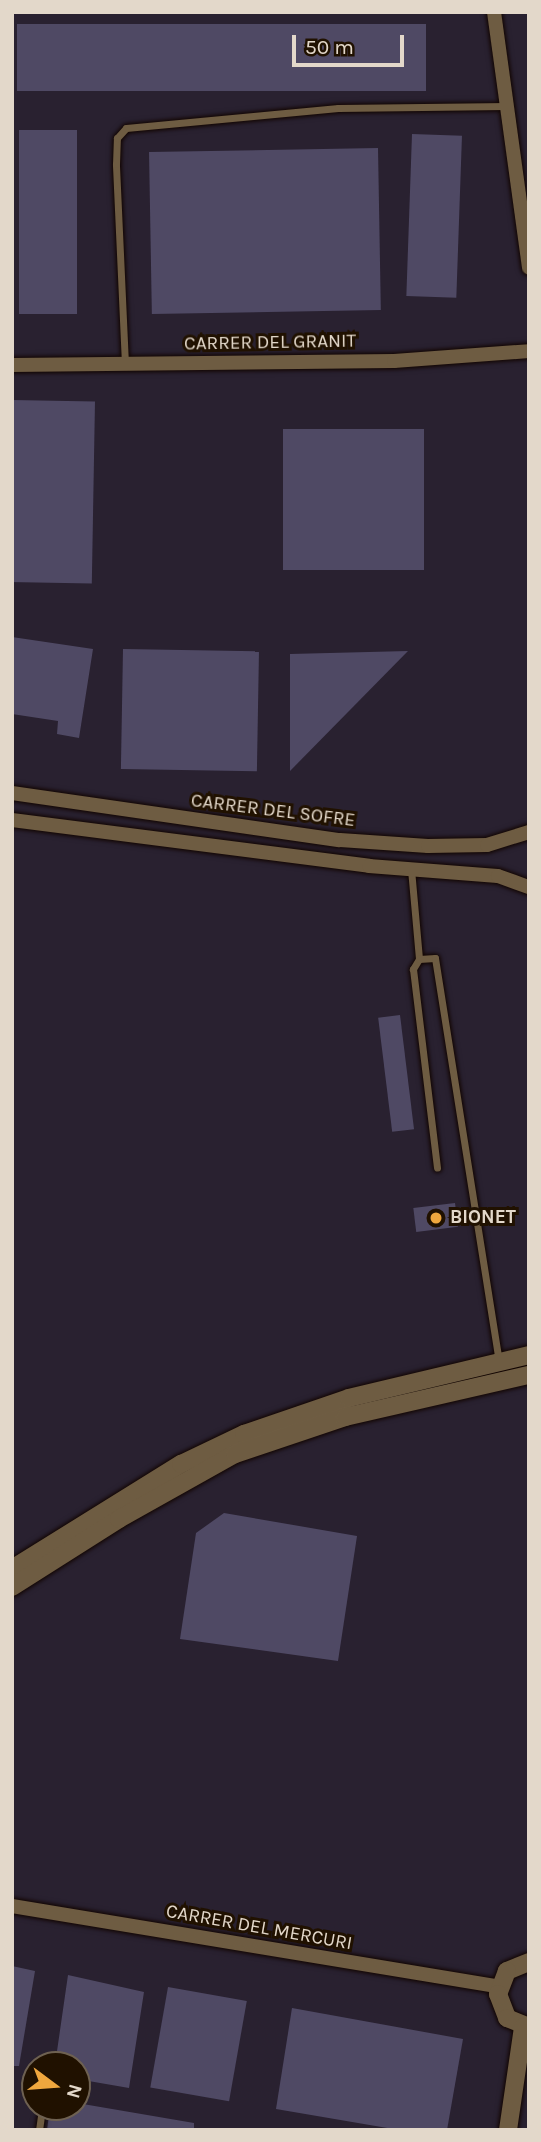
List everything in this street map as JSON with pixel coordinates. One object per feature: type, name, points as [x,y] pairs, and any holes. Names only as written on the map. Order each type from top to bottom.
[{"type":"main road","points":[[12,1569],[181,1464],[244,1433],[349,1398],[529,1355]]},
{"type":"main road","points":[[12,1587],[119,1519],[235,1454],[345,1417],[529,1375]]},
{"type":"main road","points":[[508,2130],[526,2027],[501,2009],[499,1987],[507,1971],[529,1962]]},
{"type":"street","points":[[494,12],[529,268]]},
{"type":"street","name":"CARRER DEL GRANIT","points":[[12,365],[394,361],[529,351]]},
{"type":"street","name":"CARRER DEL SOFRE","points":[[12,793],[340,840],[415,845],[486,845],[529,832]]},
{"type":"street","points":[[12,820],[411,869],[498,876],[529,887]]},
{"type":"street","name":"CARRER DEL MERCURI","points":[[12,1906],[499,1987]]},
{"type":"lane","points":[[125,364],[116,164],[117,138],[126,128],[338,108],[506,106]]},
{"type":"lane","points":[[411,869],[419,959],[413,969],[437,1168]]},
{"type":"lane","points":[[419,959],[435,958],[499,1364]]},
{"type":"shaded area","points":[[12,12],[529,12],[529,2130],[12,2130]]},
{"type":"building","points":[[17,24],[426,24],[426,91],[17,91]]},
{"type":"building","points":[[19,130],[77,130],[77,314],[19,314]]},
{"type":"building","points":[[412,134],[462,136],[456,298],[406,296]]},
{"type":"building","points":[[378,148],[381,310],[152,314],[149,152]]},
{"type":"building","points":[[12,400],[95,401],[92,583],[12,582]]},
{"type":"building","points":[[283,429],[424,429],[424,570],[283,570]]},
{"type":"building","points":[[12,637],[93,649],[79,738],[57,734],[58,721],[12,714]]},
{"type":"building","points":[[123,649],[259,651],[257,771],[121,769]]},
{"type":"building","points":[[408,651],[290,771],[290,654]]},
{"type":"building","points":[[400,1015],[414,1129],[392,1132],[378,1018]]},
{"type":"building","name":"BIONET","points":[[455,1203],[458,1227],[416,1232],[413,1208]]},
{"type":"building","points":[[224,1513],[357,1536],[338,1661],[180,1639],[196,1533]]},
{"type":"building","points":[[12,1966],[35,1971],[19,2066],[12,2066]]},
{"type":"building","points":[[68,1975],[144,1992],[129,2088],[91,2081],[91,2051],[57,2051]]},
{"type":"building","points":[[168,1987],[247,2001],[229,2101],[150,2087]]},
{"type":"building","points":[[292,2008],[463,2039],[447,2130],[399,2130],[276,2109]]},
{"type":"building","points":[[91,2105],[194,2123],[194,2130],[47,2130],[48,2121],[91,2121]]},
{"type":"place","name":"BIONET","points":[[436,1218]]}]
